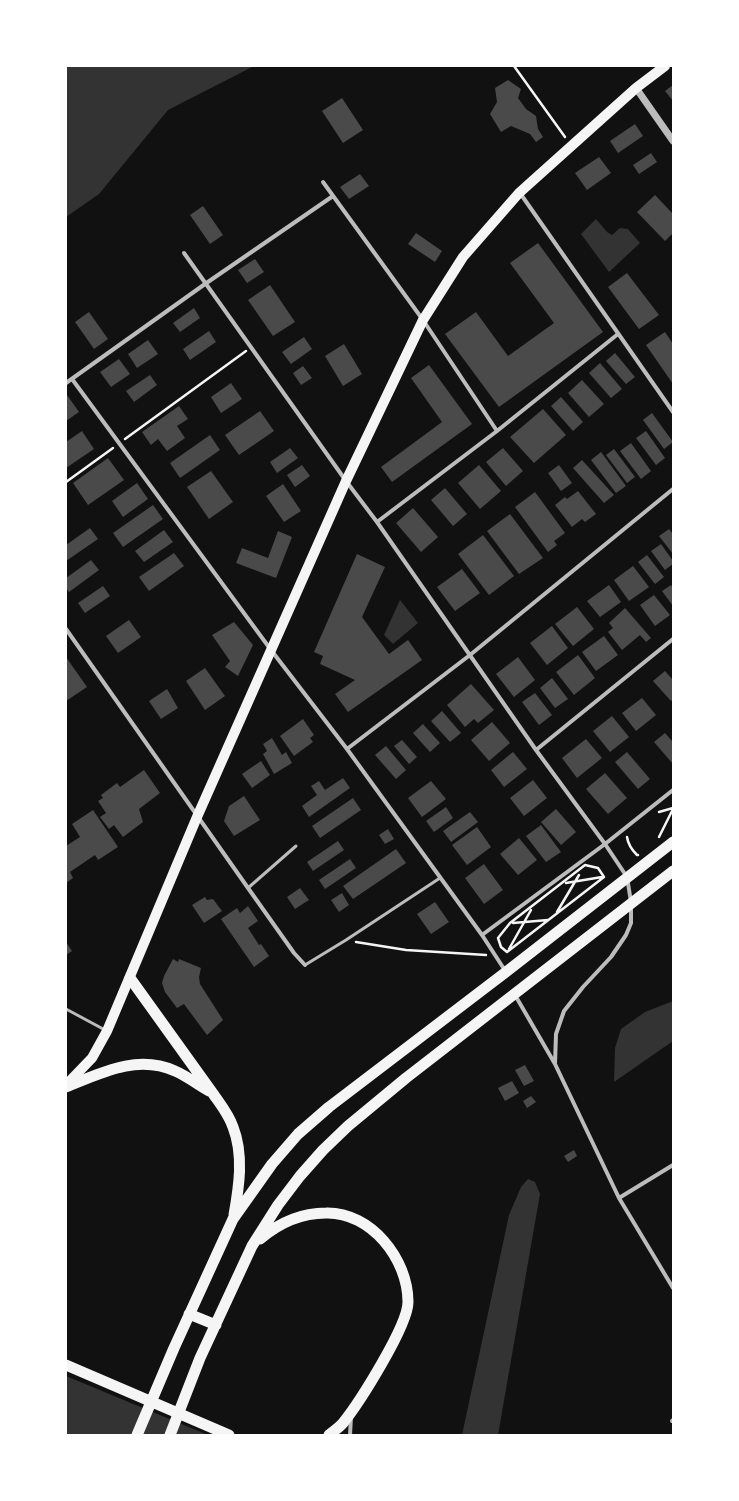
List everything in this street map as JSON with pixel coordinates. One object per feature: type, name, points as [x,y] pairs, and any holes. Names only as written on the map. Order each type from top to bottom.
[{"type":"highway","points":[[136,1435],[189,1314],[233,1219],[272,1164],[298,1134],[329,1107],[673,842]]},
{"type":"highway","points":[[170,1435],[200,1358],[252,1246],[278,1205],[300,1176],[323,1150],[348,1126],[400,1083],[631,902],[673,871]]},
{"type":"highway","points":[[130,978],[214,1095],[230,1120],[238,1144],[240,1156],[233,1219]]},
{"type":"highway","points":[[66,1086],[130,1065],[152,1064],[176,1071],[214,1095]]},
{"type":"highway","points":[[252,1246],[267,1233],[296,1217],[328,1213],[343,1216],[363,1224],[378,1235],[392,1250],[404,1274],[408,1301],[407,1310],[399,1330],[390,1348],[351,1412],[342,1425],[329,1435]]},
{"type":"highway","points":[[189,1314],[216,1325]]},
{"type":"highway","points":[[66,1365],[229,1435]]},
{"type":"main road","points":[[66,1086],[92,1058],[107,1031],[197,817],[346,481],[423,320],[463,257],[519,193],[636,88],[665,66]]},
{"type":"street","points":[[636,88],[673,141]]},
{"type":"street","points":[[323,182],[423,320],[497,430]]},
{"type":"street","points":[[519,193],[673,412]]},
{"type":"street","points":[[66,383],[205,284],[333,196]]},
{"type":"street","points":[[184,253],[346,481],[377,522],[536,750],[605,844],[627,877],[631,902],[631,923],[626,935],[611,956],[564,1011],[556,1034],[554,1064]]},
{"type":"street","points":[[377,522],[497,430],[618,334]]},
{"type":"street","points":[[72,379],[271,650],[347,749],[482,935],[506,972]]},
{"type":"street","points":[[347,749],[470,655],[673,489]]},
{"type":"street","points":[[66,629],[294,953],[306,965]]},
{"type":"street","points":[[536,750],[673,639]]},
{"type":"street","points":[[482,935],[605,844],[673,790]]},
{"type":"street","points":[[514,994],[554,1064],[618,1198],[673,1288]]},
{"type":"street","points":[[618,1198],[673,1165]]},
{"type":"street","points":[[350,1435],[351,1412]]},
{"type":"lane","points":[[248,888],[296,846]]},
{"type":"lane","points":[[306,965],[440,878]]},
{"type":"lane","points":[[66,1009],[107,1031]]},
{"type":"path","points":[[514,66],[571,146]]},
{"type":"path","points":[[66,482],[251,348]]},
{"type":"path","points":[[655,813],[673,809]]},
{"type":"path","points":[[659,838],[673,809]]},
{"type":"path","points":[[585,865],[598,868],[604,877]]},
{"type":"path","points":[[556,914],[585,865]]},
{"type":"path","points":[[508,952],[501,947],[498,938],[510,923],[585,865]]},
{"type":"path","points":[[560,884],[604,877]]},
{"type":"path","points":[[508,952],[604,877]]},
{"type":"path","points":[[508,952],[534,904]]},
{"type":"path","points":[[510,923],[549,920]]},
{"type":"path","points":[[346,940],[406,950],[494,955]]},
{"type":"shaded area","points":[[66,66],[254,66],[168,110],[99,194],[66,217]]},
{"type":"shaded area","points":[[596,219],[607,232],[612,235],[620,228],[628,229],[640,243],[609,272],[581,234]]},
{"type":"shaded area","points":[[400,600],[418,623],[393,644],[384,635]]},
{"type":"shaded area","points":[[673,1001],[673,1041],[614,1082],[615,1048],[621,1029],[645,1012]]},
{"type":"shaded area","points":[[528,1179],[535,1182],[540,1194],[498,1435],[462,1435],[509,1215],[521,1187]]},
{"type":"shaded area","points":[[66,1376],[208,1435],[66,1435]]},
{"type":"building","points":[[508,80],[521,89],[518,98],[526,109],[536,116],[538,129],[543,137],[536,142],[530,134],[511,126],[501,132],[490,114],[497,102],[495,88]]},
{"type":"building","points":[[673,85],[673,101],[665,91]]},
{"type":"building","points":[[342,98],[363,130],[343,143],[322,111]]},
{"type":"building","points":[[635,124],[643,136],[618,153],[610,141]]},
{"type":"building","points":[[651,153],[657,162],[639,174],[633,165]]},
{"type":"building","points":[[599,157],[611,173],[587,190],[575,173]]},
{"type":"building","points":[[360,174],[369,186],[349,199],[340,187]]},
{"type":"building","points":[[655,195],[673,214],[673,233],[665,241],[637,212]]},
{"type":"building","points":[[203,206],[223,235],[210,244],[190,215]]},
{"type":"building","points":[[416,233],[442,251],[435,262],[408,244]]},
{"type":"building","points":[[538,243],[603,332],[499,407],[445,334],[476,312],[508,356],[554,323],[510,263]]},
{"type":"building","points":[[255,259],[264,272],[247,283],[238,270]]},
{"type":"building","points":[[627,273],[659,315],[639,329],[608,287]]},
{"type":"building","points":[[270,285],[295,322],[273,336],[248,300]]},
{"type":"building","points":[[194,308],[200,318],[180,332],[173,323]]},
{"type":"building","points":[[89,312],[108,339],[94,349],[75,322]]},
{"type":"building","points":[[209,331],[216,342],[190,360],[183,349]]},
{"type":"building","points":[[665,332],[673,344],[673,384],[646,345]]},
{"type":"building","points":[[304,337],[312,349],[291,364],[282,352]]},
{"type":"building","points":[[148,340],[158,354],[137,368],[128,354]]},
{"type":"building","points":[[344,344],[362,374],[343,386],[325,356]]},
{"type":"building","points":[[615,353],[635,377],[626,384],[606,361]]},
{"type":"building","points":[[119,359],[130,374],[111,387],[100,372]]},
{"type":"building","points":[[600,363],[622,389],[611,398],[589,373]]},
{"type":"building","points":[[429,365],[472,424],[392,482],[381,467],[442,422],[411,378]]},
{"type":"building","points":[[303,366],[312,378],[301,385],[293,373]]},
{"type":"building","points":[[150,375],[157,385],[134,402],[126,391]]},
{"type":"building","points":[[582,380],[604,404],[589,417],[568,393]]},
{"type":"building","points":[[231,383],[242,399],[221,413],[211,397]]},
{"type":"building","points":[[67,395],[79,412],[66,421],[66,396]]},
{"type":"building","points":[[561,397],[583,422],[573,431],[551,406]]},
{"type":"building","points":[[179,406],[188,419],[177,426],[185,438],[167,451],[158,439],[151,445],[142,432]]},
{"type":"building","points":[[543,409],[566,435],[534,463],[510,437]]},
{"type":"building","points":[[260,411],[274,431],[239,455],[225,435]]},
{"type":"building","points":[[652,413],[673,442],[664,449],[643,420]]},
{"type":"building","points":[[82,431],[94,449],[66,468],[66,442]]},
{"type":"building","points":[[646,431],[665,458],[656,465],[636,438]]},
{"type":"building","points":[[210,435],[220,450],[180,478],[170,463]]},
{"type":"building","points":[[631,443],[651,471],[641,479],[620,451]]},
{"type":"building","points":[[290,448],[298,458],[277,473],[270,462]]},
{"type":"building","points":[[503,448],[523,471],[506,486],[486,462]]},
{"type":"building","points":[[614,449],[635,477],[627,483],[606,455]]},
{"type":"building","points":[[601,452],[626,486],[616,493],[591,460]]},
{"type":"building","points":[[108,458],[124,480],[88,505],[73,483]]},
{"type":"building","points":[[582,460],[614,495],[604,503],[573,468]]},
{"type":"building","points":[[302,465],[310,476],[295,487],[287,475]]},
{"type":"building","points":[[479,465],[501,491],[480,509],[458,483]]},
{"type":"building","points":[[559,465],[572,483],[561,491],[548,473]]},
{"type":"building","points":[[211,471],[233,502],[209,519],[187,487]]},
{"type":"building","points":[[137,483],[148,499],[123,517],[112,501]]},
{"type":"building","points":[[283,484],[301,511],[284,522],[266,496]]},
{"type":"building","points":[[445,488],[467,514],[453,526],[431,500]]},
{"type":"building","points":[[578,491],[596,514],[585,522],[582,519],[572,527],[555,505],[565,497],[567,499]]},
{"type":"building","points":[[535,492],[565,533],[554,541],[557,545],[548,552],[515,507]]},
{"type":"building","points":[[153,505],[163,519],[123,547],[113,533]]},
{"type":"building","points":[[413,508],[438,537],[421,552],[396,523]]},
{"type":"building","points":[[510,514],[543,558],[519,574],[487,531]]},
{"type":"building","points":[[90,528],[98,539],[66,561],[66,545]]},
{"type":"building","points":[[669,529],[673,534],[673,554],[659,536]]},
{"type":"building","points":[[164,530],[173,542],[144,562],[135,551]]},
{"type":"building","points":[[278,531],[292,537],[276,578],[236,563],[242,548],[268,558]]},
{"type":"building","points":[[483,535],[514,576],[489,595],[458,554]]},
{"type":"building","points":[[661,544],[673,561],[673,564],[665,570],[651,551]]},
{"type":"building","points":[[174,553],[184,566],[149,591],[139,577]]},
{"type":"building","points":[[357,554],[385,567],[362,617],[389,654],[408,640],[422,660],[348,712],[335,694],[355,680],[320,664],[323,656],[314,652]]},
{"type":"building","points":[[647,555],[664,577],[655,584],[638,562]]},
{"type":"building","points":[[91,560],[99,570],[69,592],[66,588],[66,578]]},
{"type":"building","points":[[633,566],[649,587],[629,601],[614,580]]},
{"type":"building","points":[[462,569],[480,593],[455,611],[437,587]]},
{"type":"building","points":[[609,585],[621,602],[600,617],[587,601]]},
{"type":"building","points":[[671,585],[673,588],[673,606],[662,591]]},
{"type":"building","points":[[103,586],[110,596],[85,613],[78,603]]},
{"type":"building","points":[[654,595],[670,615],[655,626],[640,605]]},
{"type":"building","points":[[577,607],[594,629],[573,646],[555,624]]},
{"type":"building","points":[[625,608],[651,638],[646,642],[640,635],[622,650],[608,632],[613,628],[609,623]]},
{"type":"building","points":[[129,620],[141,637],[118,653],[106,636]]},
{"type":"building","points":[[234,622],[253,645],[238,676],[225,667],[230,661],[212,635]]},
{"type":"building","points":[[552,626],[568,648],[547,665],[530,643]]},
{"type":"building","points":[[604,636],[618,655],[596,671],[582,652]]},
{"type":"building","points":[[578,655],[595,678],[574,695],[556,672]]},
{"type":"building","points":[[66,657],[87,687],[66,701]]},
{"type":"building","points":[[518,657],[535,680],[514,697],[496,674]]},
{"type":"building","points":[[205,668],[225,696],[205,710],[186,681]]},
{"type":"building","points":[[665,671],[673,680],[673,699],[671,701],[653,681]]},
{"type":"building","points":[[552,678],[568,699],[555,708],[540,688]]},
{"type":"building","points":[[471,684],[494,710],[478,723],[474,719],[465,727],[447,705]]},
{"type":"building","points":[[167,689],[178,708],[161,719],[149,701]]},
{"type":"building","points":[[535,693],[552,715],[539,725],[522,702]]},
{"type":"building","points":[[642,698],[656,715],[636,731],[622,713]]},
{"type":"building","points":[[442,711],[461,733],[450,742],[431,721]]},
{"type":"building","points":[[612,716],[629,737],[610,752],[593,731]]},
{"type":"building","points":[[303,719],[314,735],[310,738],[313,742],[294,756],[280,736]]},
{"type":"building","points":[[492,722],[510,743],[489,761],[471,740]]},
{"type":"building","points":[[423,724],[440,743],[430,752],[413,733]]},
{"type":"building","points":[[665,733],[673,742],[673,764],[654,742]]},
{"type":"building","points":[[272,738],[282,755],[286,752],[292,763],[274,774],[263,754],[267,751],[263,744]]},
{"type":"building","points":[[586,739],[602,758],[577,778],[562,758]]},
{"type":"building","points":[[402,740],[417,757],[409,764],[394,746]]},
{"type":"building","points":[[386,746],[406,770],[396,779],[375,755]]},
{"type":"building","points":[[513,752],[527,769],[504,787],[491,770]]},
{"type":"building","points":[[627,752],[650,779],[638,789],[615,762]]},
{"type":"building","points":[[261,761],[270,775],[252,788],[242,774]]},
{"type":"building","points":[[144,770],[160,793],[139,809],[143,822],[123,837],[114,825],[109,829],[100,817],[106,813],[98,801],[103,798],[101,795],[117,783],[120,787]]},
{"type":"building","points":[[605,773],[627,798],[608,814],[586,789]]},
{"type":"building","points":[[343,778],[350,788],[309,817],[302,806],[317,795],[311,786],[319,781],[325,790]]},
{"type":"building","points":[[533,780],[547,798],[524,816],[510,798]]},
{"type":"building","points":[[431,781],[446,799],[422,817],[408,798]]},
{"type":"building","points":[[244,796],[260,820],[234,836],[224,821],[229,806]]},
{"type":"building","points":[[353,798],[361,810],[320,838],[312,826]]},
{"type":"building","points":[[446,807],[453,818],[434,832],[426,821]]},
{"type":"building","points":[[556,809],[576,832],[561,845],[541,822]]},
{"type":"building","points":[[93,810],[118,847],[98,860],[95,855],[70,872],[73,878],[66,883],[66,846],[80,837],[72,824]]},
{"type":"building","points":[[470,812],[478,822],[451,842],[443,831]]},
{"type":"building","points":[[541,825],[561,852],[546,862],[526,836]]},
{"type":"building","points":[[477,827],[491,847],[467,865],[452,845]]},
{"type":"building","points":[[388,829],[394,839],[385,844],[379,835]]},
{"type":"building","points":[[519,838],[537,860],[518,875],[500,854]]},
{"type":"building","points":[[338,841],[344,850],[313,871],[307,862]]},
{"type":"building","points":[[396,849],[406,863],[353,899],[343,886]]},
{"type":"building","points":[[350,859],[356,868],[325,889],[319,880]]},
{"type":"building","points":[[484,864],[503,890],[484,904],[465,878]]},
{"type":"building","points":[[300,888],[309,900],[295,909],[287,897]]},
{"type":"building","points":[[342,893],[349,905],[339,912],[331,900]]},
{"type":"building","points":[[205,897],[207,900],[213,899],[222,911],[204,923],[192,905]]},
{"type":"building","points":[[435,902],[449,922],[431,934],[417,914]]},
{"type":"building","points":[[248,906],[258,921],[248,928],[259,945],[261,944],[269,956],[254,967],[221,919],[237,908],[240,913]]},
{"type":"building","points":[[66,942],[72,951],[66,955]]},
{"type":"building","points":[[173,959],[178,962],[179,959],[201,968],[199,977],[200,984],[223,1020],[207,1035],[184,1004],[177,1008],[165,992],[162,983]]},
{"type":"building","points":[[525,1065],[534,1081],[524,1086],[515,1070]]},
{"type":"building","points":[[512,1081],[519,1093],[505,1101],[498,1088]]},
{"type":"building","points":[[531,1096],[536,1102],[527,1108],[523,1101]]},
{"type":"building","points":[[574,1150],[577,1156],[568,1162],[564,1156]]}]
